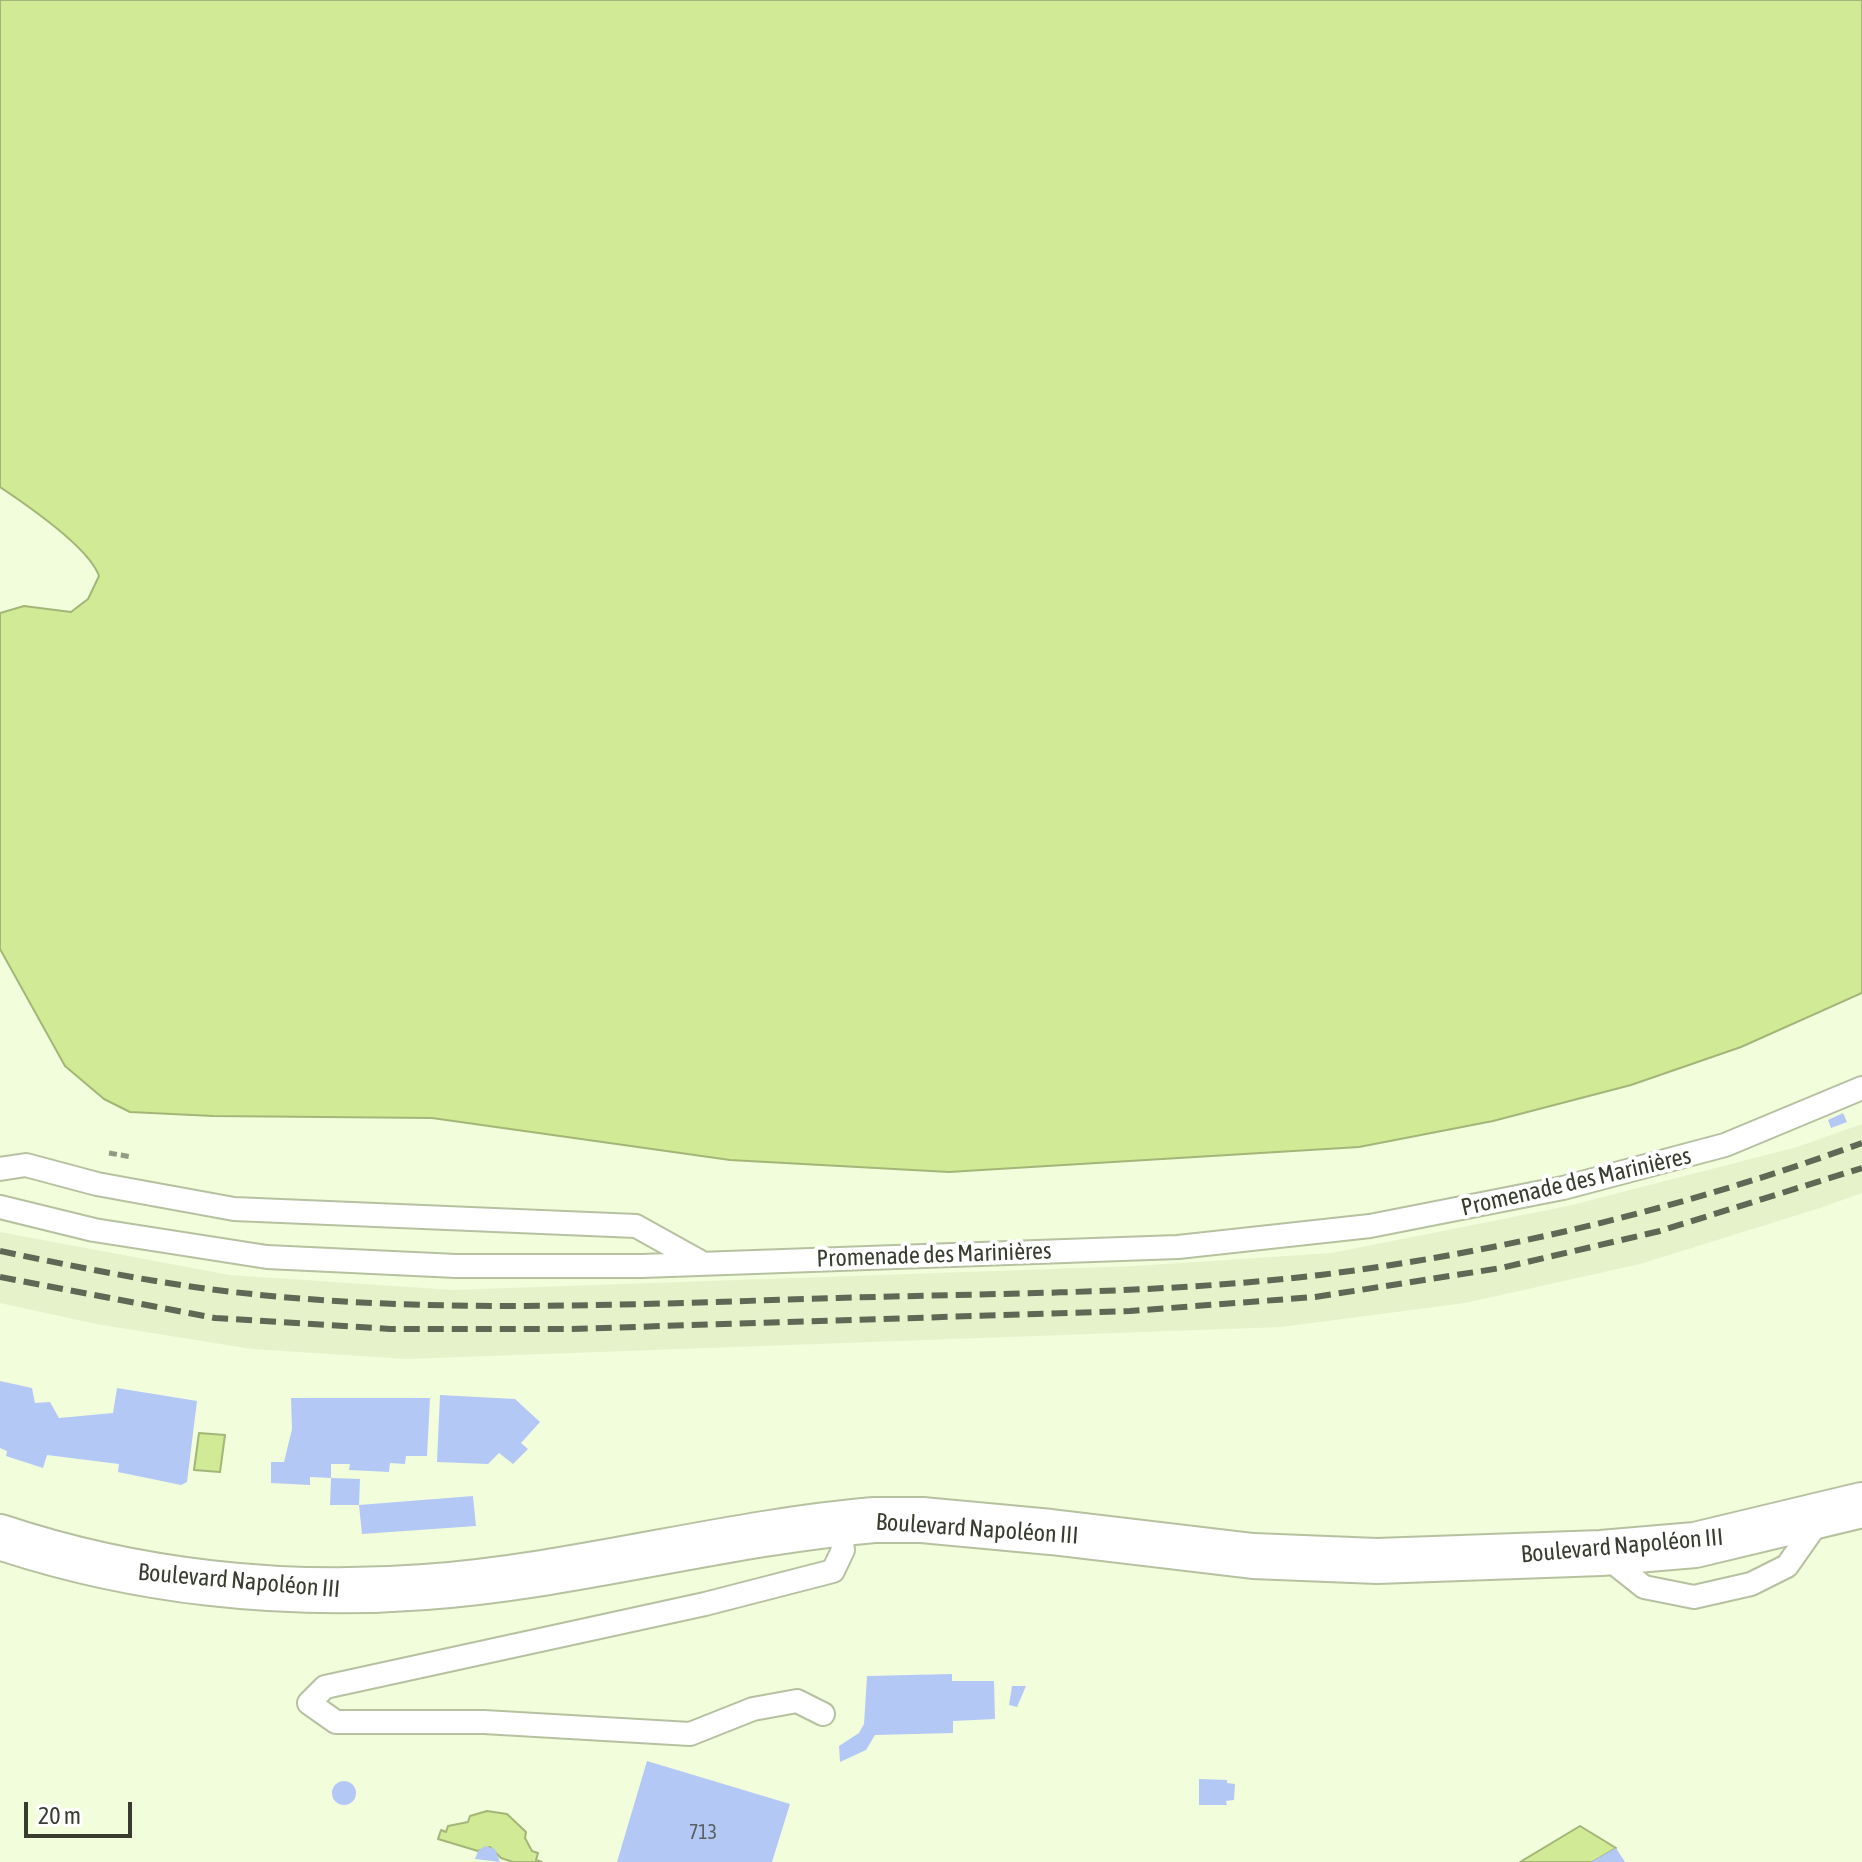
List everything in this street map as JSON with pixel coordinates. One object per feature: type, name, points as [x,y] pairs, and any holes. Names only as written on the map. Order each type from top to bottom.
[{"type":"main road","name":"Boulevard Napoléon III","points":[[0,1537],[42,1551],[127,1571],[323,1593],[427,1587],[839,1523],[922,1520],[1253,1556],[1346,1560],[1601,1553],[1695,1545],[1843,1510]]},
{"type":"lane","name":"Promenade des Marinières","points":[[0,1207],[94,1230],[267,1257],[456,1266],[584,1268],[1178,1247],[1370,1226],[1463,1210],[1653,1167],[1725,1145],[1862,1088]]},
{"type":"lane","points":[[0,1169],[26,1165],[97,1184],[234,1209],[636,1226],[704,1263]]},
{"type":"lane","points":[[823,1714],[797,1701],[753,1709],[690,1734],[484,1722],[336,1722],[309,1703],[325,1687],[673,1611],[833,1571],[843,1550],[839,1523]]},
{"type":"shaded area","points":[[0,0],[1862,0],[1862,993],[1741,1047],[1631,1085],[1493,1121],[1359,1147],[949,1172],[730,1160],[432,1118],[130,1112],[104,1099],[65,1066],[0,949],[0,613],[24,606],[71,612],[88,599],[99,576],[83,552],[70,540],[41,515],[0,487]]},
{"type":"shaded area","points":[[1862,1124],[1862,1193],[1820,1208],[1640,1264],[1465,1303],[1281,1327],[407,1359],[252,1349],[96,1324],[0,1303],[0,1232],[230,1275],[453,1290],[1135,1266],[1332,1253],[1568,1206],[1797,1147]]},
{"type":"shaded area","points":[[199,1433],[225,1435],[220,1472],[194,1470]]},
{"type":"shaded area","points":[[487,1811],[507,1814],[526,1832],[525,1838],[532,1851],[538,1853],[536,1860],[542,1862],[513,1862],[501,1858],[490,1847],[478,1851],[438,1839],[441,1830],[446,1832],[448,1826],[468,1822],[470,1816]]},
{"type":"shaded area","points":[[1580,1826],[1616,1848],[1592,1862],[1520,1862]]},
{"type":"building","points":[[1843,1113],[1847,1122],[1831,1128],[1828,1120]]},
{"type":"building","points":[[0,1381],[32,1388],[35,1403],[50,1402],[59,1418],[113,1413],[117,1388],[197,1401],[187,1482],[181,1485],[118,1472],[119,1464],[47,1455],[43,1468],[6,1456],[7,1451],[0,1448]]},
{"type":"building","points":[[440,1395],[515,1399],[540,1422],[521,1443],[528,1449],[513,1464],[499,1453],[488,1464],[437,1462]]},
{"type":"building","points":[[291,1398],[430,1398],[427,1456],[406,1456],[405,1464],[390,1463],[389,1472],[349,1470],[350,1464],[331,1464],[331,1478],[310,1477],[310,1485],[271,1483],[271,1462],[284,1462],[292,1429]]},
{"type":"building","points":[[331,1478],[360,1479],[359,1505],[330,1505]]},
{"type":"building","points":[[473,1496],[476,1526],[362,1534],[359,1505]]},
{"type":"building","points":[[952,1674],[952,1681],[994,1681],[995,1719],[953,1721],[953,1733],[875,1735],[866,1750],[840,1762],[839,1746],[859,1733],[864,1724],[867,1676]]},
{"type":"building","points":[[1012,1686],[1026,1686],[1017,1707],[1009,1705]]},
{"type":"building","points":[[647,1761],[790,1804],[772,1862],[617,1862]]},
{"type":"building","points":[[1199,1779],[1227,1780],[1227,1783],[1235,1784],[1234,1800],[1226,1801],[1227,1805],[1199,1805]]},
{"type":"building","points":[[344,1781],[355,1788],[356,1793],[349,1804],[344,1805],[333,1798],[332,1793],[339,1782]]},
{"type":"building","points":[[485,1846],[495,1849],[500,1862],[475,1859],[478,1851]]},
{"type":"building","points":[[1616,1848],[1625,1862],[1591,1862]]},
{"type":"railway","points":[[0,1251],[116,1274],[233,1292],[459,1306],[611,1305],[1200,1286],[1320,1275],[1458,1254],[1526,1240],[1663,1207],[1862,1143]]},
{"type":"railway","points":[[0,1277],[215,1318],[390,1329],[570,1329],[1130,1311],[1315,1297],[1501,1268],[1660,1231],[1862,1168]]}]
